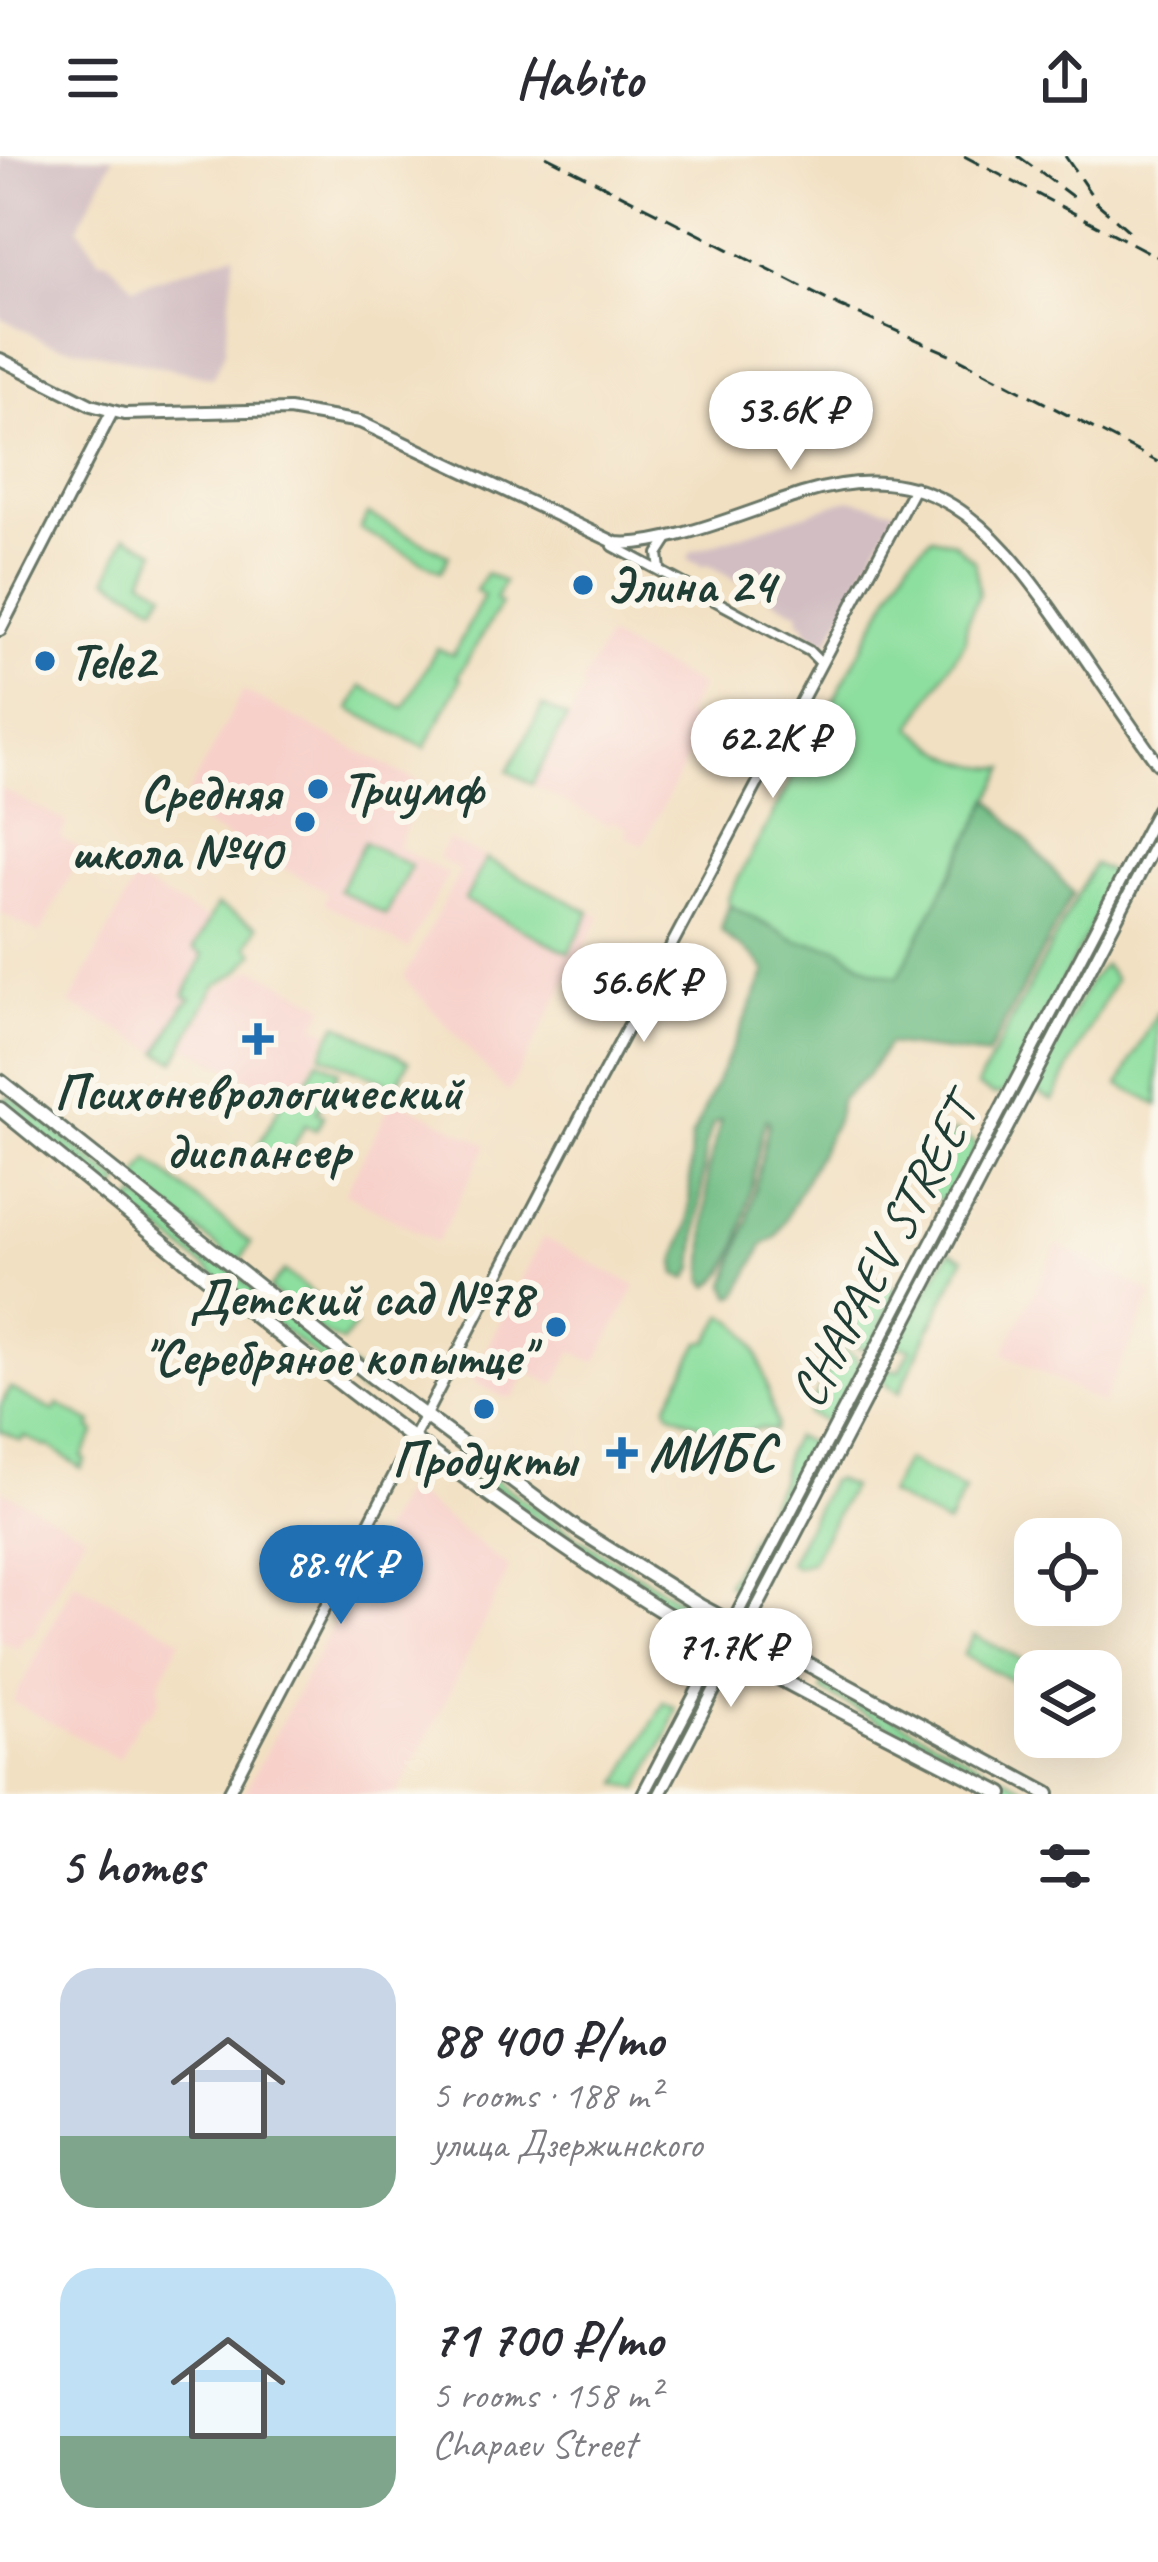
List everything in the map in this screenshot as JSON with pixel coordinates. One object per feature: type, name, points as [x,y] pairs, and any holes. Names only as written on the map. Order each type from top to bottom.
[{"type":"main road","points":[[0,359],[112,412],[289,410],[360,422],[596,536],[633,544],[837,484],[874,481],[915,487],[954,504],[1000,542],[1155,758]]},
{"type":"main road","points":[[0,630],[112,412]]},
{"type":"main road","name":"CHAPAEV STREET","points":[[644,1794],[1158,808]]},
{"type":"main road","name":"CHAPAEV STREET","points":[[660,1794],[1156,844]]},
{"type":"main road","points":[[1050,1017],[1062,1024]]},
{"type":"main road","points":[[0,1081],[426,1418],[632,1565],[1048,1794]]},
{"type":"main road","points":[[0,1108],[415,1440],[620,1585],[721,1645],[1002,1794]]},
{"type":"main road","points":[[358,1396],[368,1400],[376,1394],[374,1378]]},
{"type":"main road","points":[[462,1475],[458,1461],[477,1456]]},
{"type":"main road","points":[[808,1692],[819,1672]]},
{"type":"street","points":[[228,1794],[915,487]]},
{"type":"street","points":[[663,574],[658,554],[673,535]]},
{"type":"street","points":[[596,536],[809,651],[821,663]]},
{"type":"shaded area","points":[[0,156],[114,157],[78,227],[100,260],[107,260],[134,287],[235,253],[225,351],[213,378],[46,342],[0,317]]},
{"type":"shaded area","points":[[850,499],[896,510],[828,642],[805,630],[799,613],[687,559],[692,551]]},
{"type":"shaded area","points":[[607,637],[701,686],[685,716],[704,726],[643,845],[625,836],[628,828],[612,821],[609,826],[533,785]]},
{"type":"shaded area","name":"Средняя школа №40","points":[[243,691],[424,785],[398,847],[448,874],[408,949],[324,903],[327,892],[179,811]]},
{"type":"shaded area","points":[[0,788],[67,822],[61,838],[83,850],[40,934],[0,913]]},
{"type":"shaded area","points":[[448,839],[601,916],[508,1093],[404,978],[460,871],[438,858]]},
{"type":"shaded area","points":[[135,880],[209,920],[194,948],[205,955],[184,994],[191,999],[159,1052],[70,1004]]},
{"type":"shaded area","name":"Психоневрологический диспансер","points":[[254,968],[326,1006],[316,1025],[329,1032],[293,1103],[186,1046],[215,990]]},
{"type":"shaded area","points":[[394,1097],[487,1145],[437,1242],[345,1193]]},
{"type":"shaded area","name":"Детский сад №78 \"Серебряное копытце\"","points":[[543,1237],[636,1286],[596,1363],[572,1351],[555,1385],[527,1371],[514,1396],[506,1398],[475,1383],[473,1375]]},
{"type":"shaded area","points":[[1058,1245],[1153,1294],[1102,1404],[1003,1353]]},
{"type":"shaded area","points":[[405,1487],[510,1568],[434,1725],[397,1794],[244,1794]]},
{"type":"shaded area","points":[[0,1489],[85,1534],[32,1637],[26,1635],[18,1649],[0,1640]]},
{"type":"shaded area","points":[[74,1582],[181,1639],[159,1682],[159,1700],[139,1720],[119,1759],[13,1702]]},
{"type":"green space","points":[[368,514],[449,556],[441,572],[360,529]]},
{"type":"green space","points":[[126,536],[156,551],[143,579],[164,591],[156,606],[108,578]]},
{"type":"green space","points":[[932,537],[954,542],[975,562],[979,595],[967,621],[965,641],[912,727],[955,758],[1006,768],[898,978],[873,971],[838,948],[797,941],[729,905],[728,898],[898,580],[911,557]]},
{"type":"green space","points":[[486,573],[504,582],[495,600],[501,604],[458,676],[461,679],[425,748],[350,709],[362,686],[404,708],[437,648],[453,655],[484,596],[476,591]]},
{"type":"green space","points":[[543,706],[567,718],[532,784],[508,771]]},
{"type":"green space","points":[[990,799],[1073,893],[987,1056],[888,1044],[867,1076],[841,1099],[836,1121],[776,1237],[763,1245],[738,1295],[732,1296],[726,1285],[748,1222],[769,1122],[766,1119],[733,1256],[710,1287],[704,1266],[708,1170],[721,1120],[713,1124],[706,1146],[694,1268],[687,1279],[677,1274],[675,1262],[689,1223],[691,1139],[766,972],[721,930],[729,905],[797,941],[838,948],[873,971],[898,977]]},
{"type":"green space","points":[[364,842],[411,866],[386,915],[339,890]]},
{"type":"green space","points":[[486,859],[590,912],[569,953],[465,900]]},
{"type":"green space","points":[[1094,864],[1114,874],[1110,890],[1004,1093],[994,1095],[977,1086]]},
{"type":"green space","points":[[217,905],[258,926],[248,946],[255,953],[238,972],[215,986],[175,1061],[159,1052],[191,999],[184,995],[204,955],[194,949]]},
{"type":"green space","points":[[1104,965],[1115,980],[1053,1100],[1039,1093],[1036,1084],[1089,982]]},
{"type":"green space","points":[[1158,1011],[1158,1105],[1119,1085]]},
{"type":"green space","points":[[337,1023],[409,1061],[396,1086],[321,1055]]},
{"type":"green space","points":[[318,1060],[339,1071],[317,1112],[324,1116],[316,1130],[305,1125],[284,1165],[256,1150],[284,1099],[295,1104]]},
{"type":"green space","points":[[9,1095],[121,1183],[113,1193],[2,1104]]},
{"type":"green space","points":[[954,1131],[974,1142],[975,1150],[951,1196],[940,1200],[923,1192]]},
{"type":"green space","points":[[149,1160],[251,1243],[241,1260],[237,1262],[140,1186],[138,1177]]},
{"type":"green space","points":[[137,1196],[369,1381],[370,1390],[362,1393],[129,1206]]},
{"type":"green space","points":[[950,1251],[964,1258],[899,1393],[883,1378],[889,1369],[900,1371],[911,1348],[895,1345]]},
{"type":"green space","points":[[284,1271],[355,1326],[342,1342],[323,1333],[269,1289]]},
{"type":"green space","points":[[877,1278],[897,1289],[873,1345],[861,1349],[845,1340]]},
{"type":"green space","points":[[724,1315],[737,1323],[754,1347],[776,1423],[774,1431],[761,1428],[726,1436],[669,1412],[667,1405],[700,1342],[709,1341]]},
{"type":"green space","points":[[840,1349],[856,1357],[860,1367],[831,1425],[807,1413]]},
{"type":"green space","points":[[10,1388],[54,1411],[58,1405],[92,1423],[95,1432],[81,1468],[47,1445],[24,1436],[21,1441],[0,1430],[0,1407]]},
{"type":"green space","points":[[794,1437],[812,1443],[815,1454],[739,1590],[727,1584],[780,1482]]},
{"type":"green space","points":[[906,1460],[965,1491],[947,1525],[888,1494]]},
{"type":"green space","points":[[468,1461],[574,1535],[694,1609],[687,1620],[465,1471]]},
{"type":"green space","points":[[835,1479],[851,1487],[811,1562],[796,1567],[789,1563]]},
{"type":"green space","points":[[974,1635],[1014,1656],[1014,1681],[963,1655]]},
{"type":"green space","points":[[825,1682],[1036,1794],[1017,1794],[821,1690]]},
{"type":"green space","points":[[664,1702],[676,1708],[670,1730],[639,1789],[619,1783]]},
{"type":"railway","points":[[546,156],[1158,462]]},
{"type":"railway","points":[[964,156],[1158,257]]},
{"type":"railway","points":[[1018,156],[1073,197]]},
{"type":"railway","points":[[1065,156],[1097,203],[1129,231]]},
{"type":"place","name":"Элина 24","points":[[583,585]]},
{"type":"place","name":"Tele2","points":[[45,661]]},
{"type":"place","name":"Триумф","points":[[318,789]]},
{"type":"place","name":"Средняя школа №40","points":[[305,822]]},
{"type":"place","name":"Психоневрологический диспансер","points":[[258,1039]]},
{"type":"place","name":"Детский сад №78 \"Серебряное копытце\"","points":[[556,1327]]},
{"type":"place","name":"Продукты","points":[[484,1409]]},
{"type":"place","name":"МИБС","points":[[622,1453]]}]
